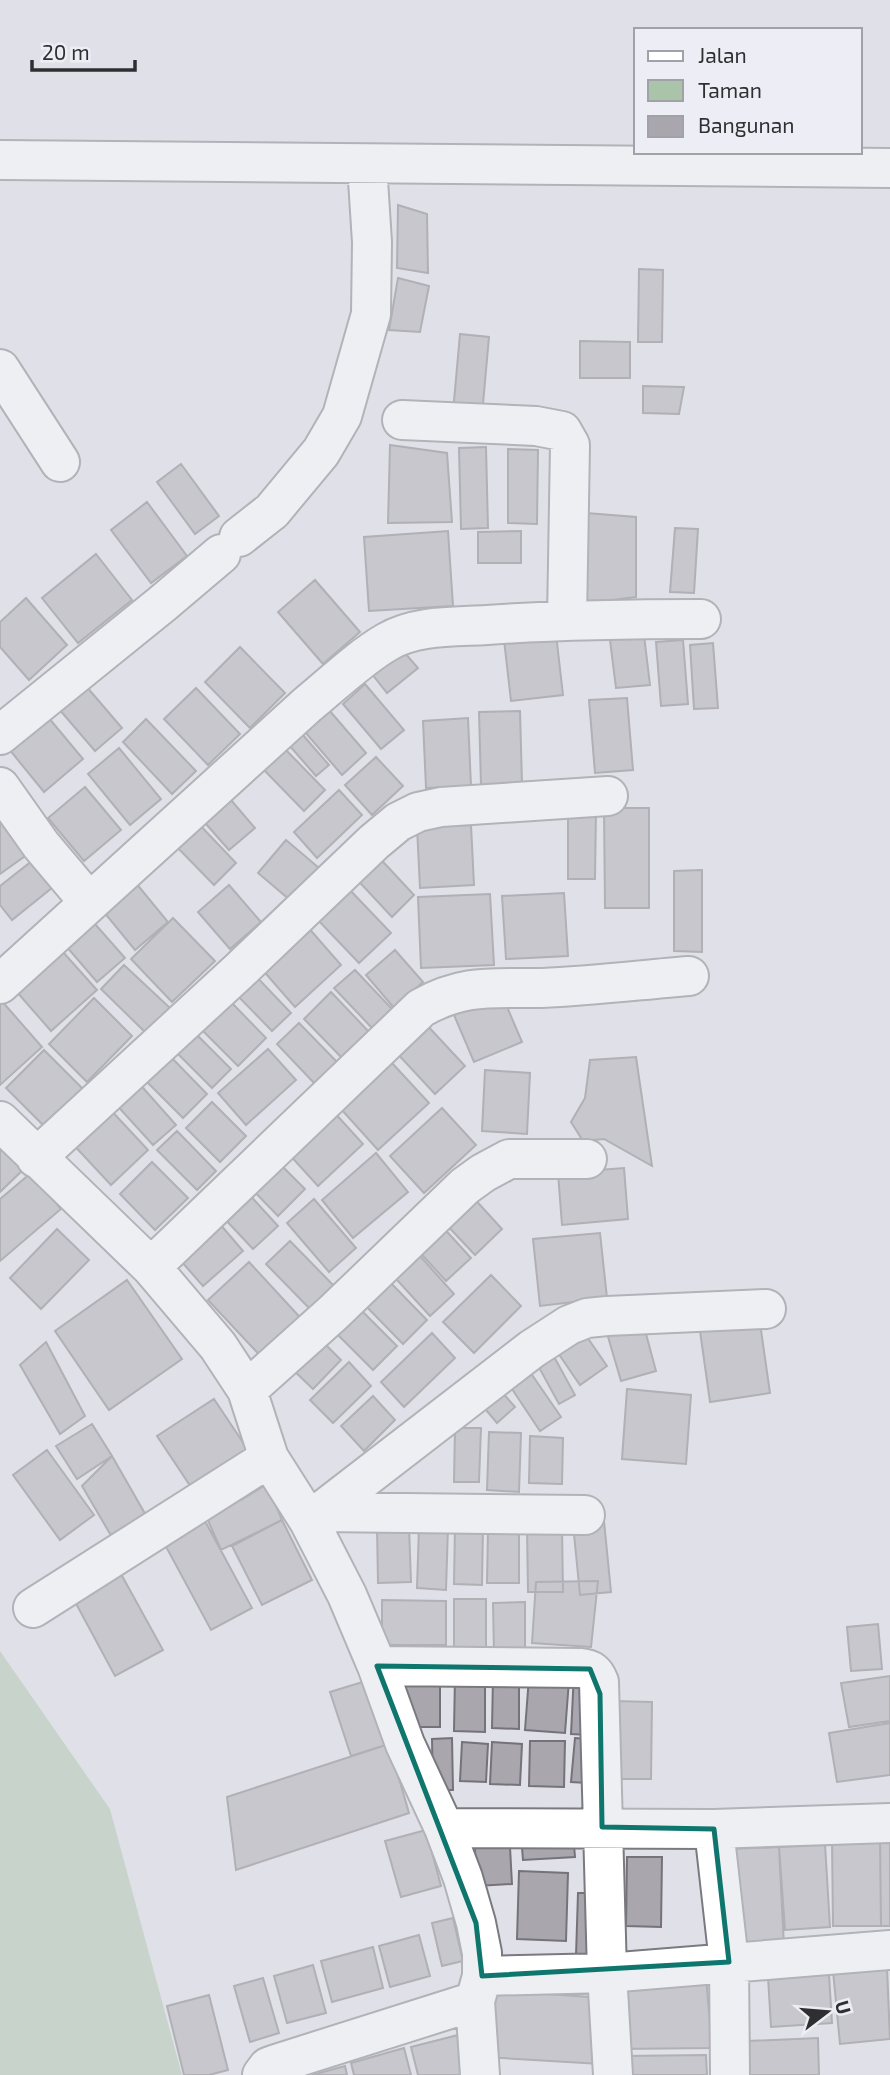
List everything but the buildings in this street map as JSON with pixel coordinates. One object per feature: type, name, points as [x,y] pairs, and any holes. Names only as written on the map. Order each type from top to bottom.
[{"type":"street","points":[[0,160],[890,168]]},
{"type":"street","points":[[0,735],[272,511],[321,452],[342,415],[371,314],[372,242],[367,165]]},
{"type":"street","points":[[0,369],[60,462]]},
{"type":"street","points":[[402,420],[536,426],[562,431],[570,445],[567,620]]},
{"type":"street","points":[[0,984],[307,705],[388,641],[411,632],[436,628],[567,620],[701,619]]},
{"type":"street","points":[[0,787],[41,845],[89,902]]},
{"type":"street","points":[[36,1158],[398,822],[418,811],[441,807],[608,796]]},
{"type":"street","points":[[150,1267],[421,1008],[443,995],[465,989],[489,987],[542,988],[689,976]]},
{"type":"street","points":[[0,1121],[150,1267],[218,1346],[247,1390],[269,1458],[315,1516],[377,1666],[405,1744],[444,1828],[476,1923],[482,1953],[479,1989],[480,2075]]},
{"type":"street","points":[[247,1390],[333,1313],[465,1186],[483,1173],[509,1159],[587,1158]]},
{"type":"street","points":[[315,1516],[488,1381],[569,1325],[587,1318],[607,1316],[766,1309]]},
{"type":"street","points":[[33,1608],[269,1458]]},
{"type":"street","points":[[315,1516],[585,1515]]},
{"type":"street","points":[[377,1666],[590,1669],[596,1674],[600,1694],[602,1827],[612,2075]]},
{"type":"street","points":[[444,1828],[714,1829],[890,1823]]},
{"type":"street","points":[[714,1829],[729,1962],[730,2075]]},
{"type":"street","points":[[262,2075],[268,2067],[479,1989],[607,1973],[890,1950]]},
{"type":"highlighted area","points":[[377,1666],[590,1669],[600,1694],[602,1827],[714,1829],[729,1962],[482,1976],[476,1923]]},
{"type":"green space","points":[[0,1651],[110,1809],[182,2075],[0,2075]]}]
